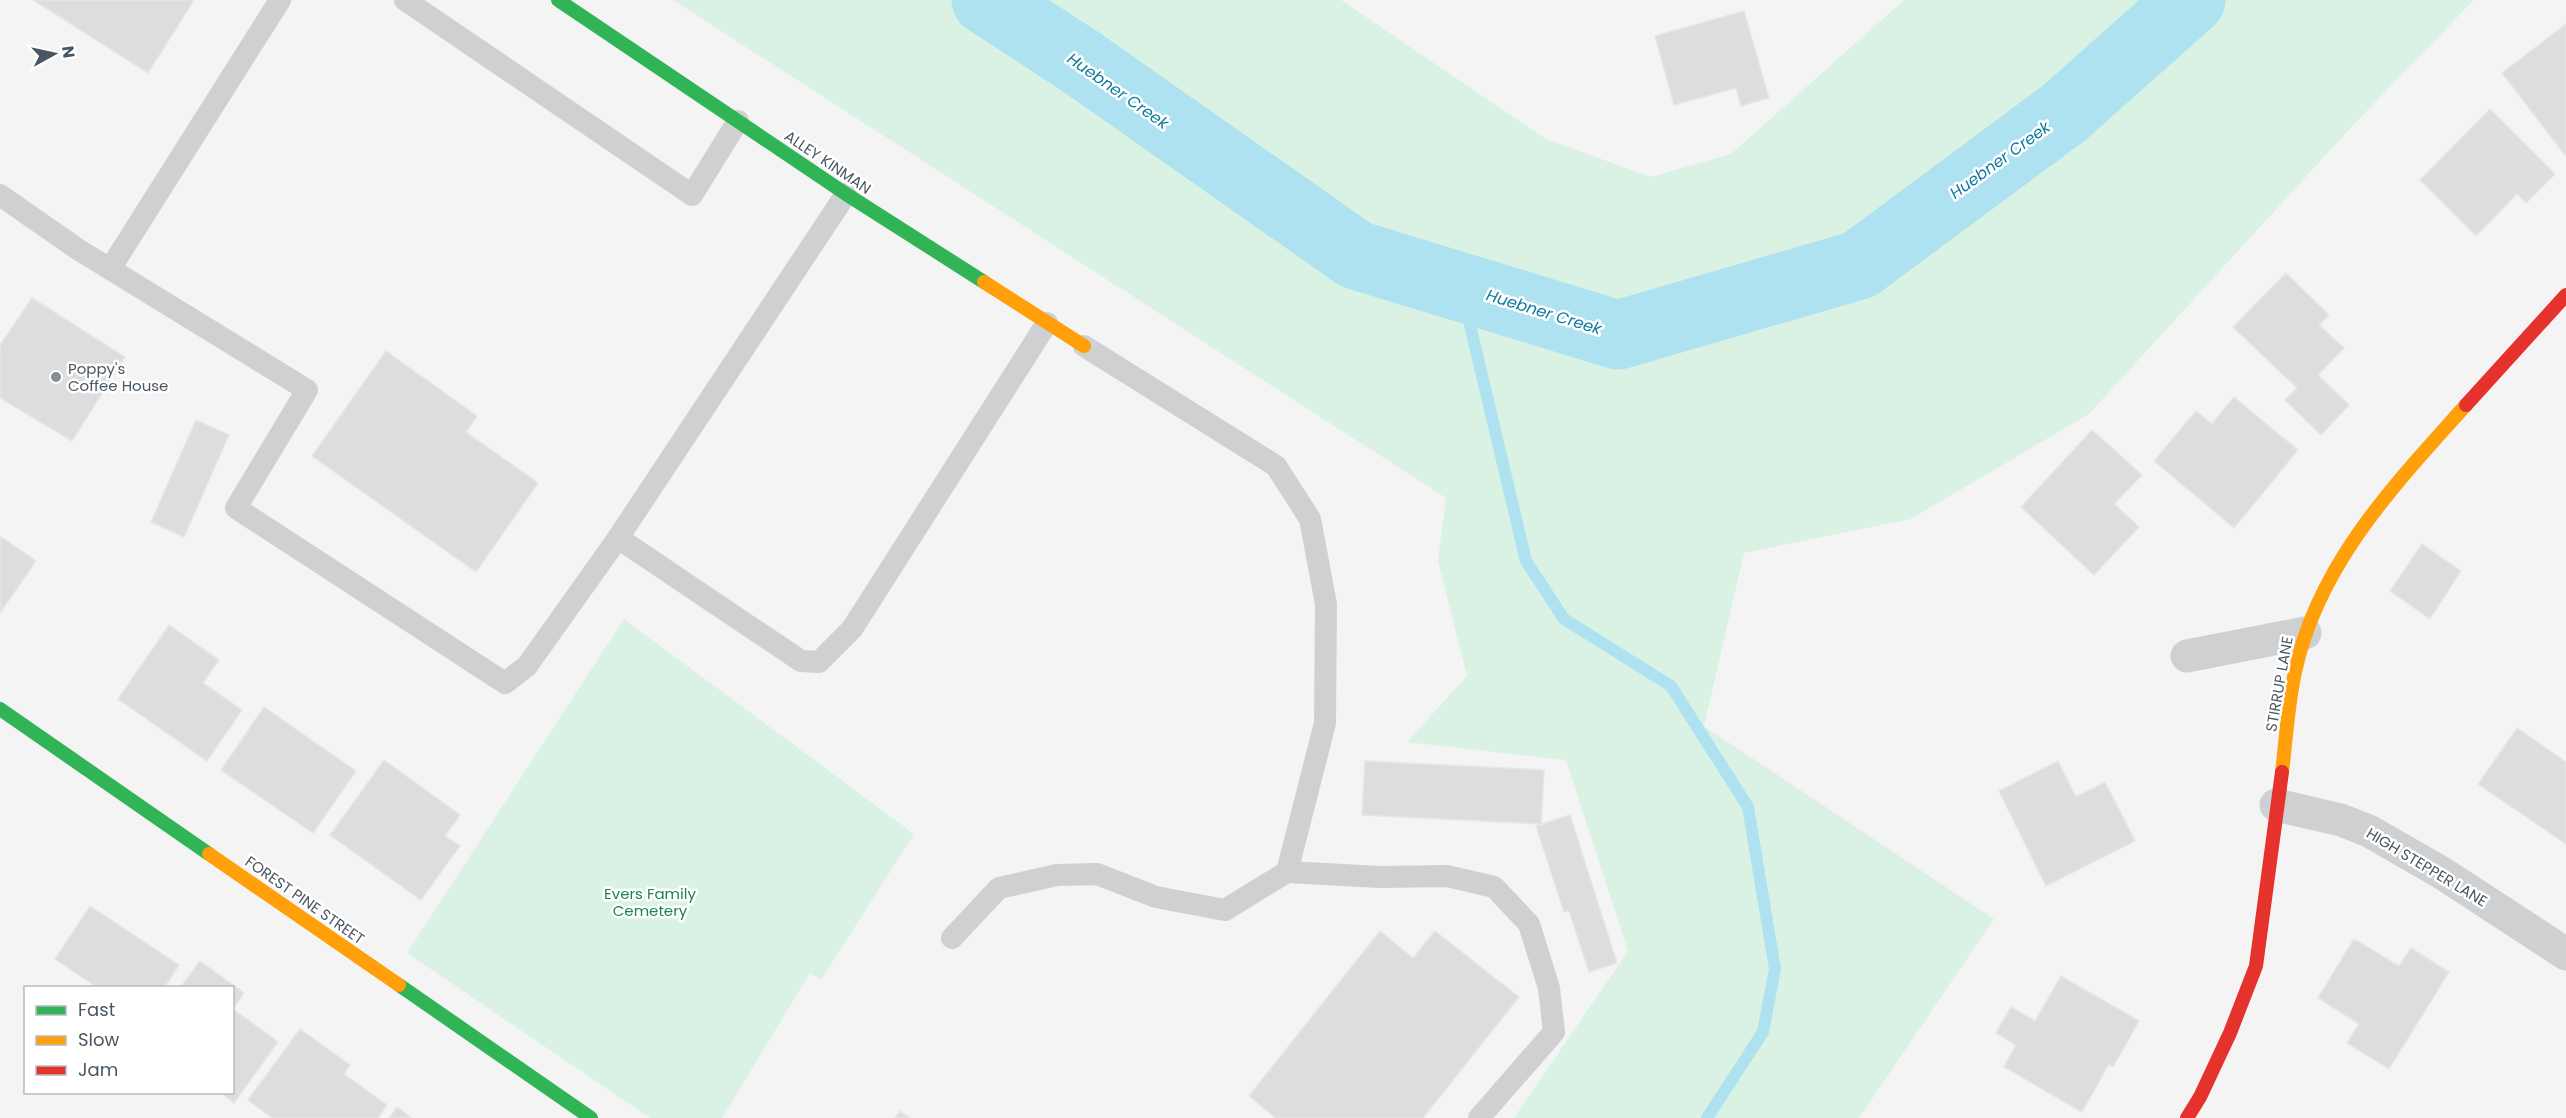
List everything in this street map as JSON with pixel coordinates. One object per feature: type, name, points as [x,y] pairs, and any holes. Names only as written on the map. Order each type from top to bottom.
[{"type":"street","name":"ALLEY KINMAN","points":[[558,0],[846,194],[1084,346]]},
{"type":"street","name":"STIRRUP LANE","points":[[2187,1118],[2200,1097],[2230,1033],[2256,966],[2295,672],[2305,633],[2320,596],[2360,527],[2385,495],[2566,295]]},
{"type":"street","points":[[2187,656],[2305,633]]},
{"type":"street","name":"FOREST PINE STREET","points":[[0,709],[591,1118]]},
{"type":"street","name":"HIGH STEPPER LANE","points":[[2276,805],[2341,820],[2369,831],[2442,873],[2566,954]]},
{"type":"lane","points":[[110,268],[280,0]]},
{"type":"lane","points":[[405,0],[692,195],[738,121]]},
{"type":"lane","points":[[0,195],[110,268],[307,390],[236,508],[505,683],[527,666],[618,538],[846,194]]},
{"type":"lane","points":[[618,538],[801,661],[819,662],[852,629],[1047,323]]},
{"type":"lane","points":[[1084,346],[1276,466],[1310,519],[1326,604],[1325,723],[1287,872]]},
{"type":"lane","points":[[952,938],[999,888],[1057,875],[1097,874],[1156,897],[1225,910],[1287,872],[1380,877],[1447,876],[1494,887],[1530,924],[1549,988],[1554,1032],[1479,1118]]},
{"type":"green space","points":[[673,0],[1341,0],[1546,139],[1651,177],[1731,154],[1904,0],[2474,0],[2354,124],[2089,414],[1911,519],[1744,553],[1704,726],[1994,919],[1859,1118],[1514,1118],[1628,951],[1566,760],[1407,742],[1467,676],[1438,561],[1446,498]]},
{"type":"green space","name":"Evers Family Cemetery","points":[[624,619],[914,834],[821,980],[810,973],[722,1118],[650,1118],[407,953]]},
{"type":"building","points":[[33,0],[194,0],[148,73]]},
{"type":"building","points":[[1744,11],[1769,98],[1741,106],[1736,88],[1674,105],[1655,36]]},
{"type":"building","points":[[2566,24],[2566,154],[2565,155],[2502,73]]},
{"type":"building","points":[[2490,109],[2555,174],[2526,203],[2517,194],[2476,236],[2420,180]]},
{"type":"building","points":[[2286,273],[2329,315],[2319,325],[2344,348],[2318,375],[2349,405],[2321,435],[2285,400],[2297,388],[2233,327]]},
{"type":"building","name":"Poppy's Coffee House","points":[[32,298],[125,357],[72,441],[0,398],[0,345]]},
{"type":"building","points":[[386,351],[477,416],[466,432],[538,483],[476,572],[312,456]]},
{"type":"building","points":[[2234,397],[2298,450],[2234,528],[2154,461],[2196,411],[2212,424]]},
{"type":"building","points":[[196,420],[229,435],[184,537],[151,522]]},
{"type":"building","points":[[2092,430],[2142,475],[2114,504],[2139,527],[2094,575],[2021,507]]},
{"type":"building","points":[[0,536],[36,561],[0,613]]},
{"type":"building","points":[[2422,544],[2461,571],[2430,619],[2390,591]]},
{"type":"building","points":[[169,625],[219,660],[203,683],[242,710],[207,761],[118,699]]},
{"type":"building","points":[[264,707],[356,771],[313,833],[221,770]]},
{"type":"building","points":[[2517,728],[2566,762],[2566,844],[2478,784]]},
{"type":"building","points":[[384,760],[460,815],[445,836],[460,846],[421,900],[330,835]]},
{"type":"building","points":[[1365,761],[1544,770],[1541,824],[1362,815]]},
{"type":"building","points":[[2058,761],[2076,797],[2105,782],[2135,841],[2046,886],[1999,791]]},
{"type":"building","points":[[1570,815],[1617,963],[1589,972],[1569,911],[1564,912],[1536,826]]},
{"type":"building","points":[[90,906],[179,965],[165,986],[95,986],[55,959]]},
{"type":"building","points":[[1380,931],[1413,958],[1435,931],[1519,997],[1423,1118],[1276,1118],[1249,1096]]},
{"type":"building","points":[[2354,939],[2399,966],[2411,948],[2449,972],[2389,1069],[2347,1043],[2359,1024],[2318,998]]},
{"type":"building","points":[[200,961],[244,993],[234,1008],[234,986],[181,986]]},
{"type":"building","points":[[2061,976],[2139,1021],[2113,1067],[2109,1064],[2082,1112],[2004,1067],[2016,1045],[1996,1033],[2011,1007],[2035,1021]]},
{"type":"building","points":[[234,1010],[278,1042],[234,1103],[223,1094],[234,1094]]},
{"type":"building","points":[[300,1029],[350,1065],[344,1074],[387,1105],[378,1118],[272,1118],[248,1100]]},
{"type":"building","points":[[397,1107],[412,1118],[389,1118]]},
{"type":"building","points":[[900,1111],[910,1118],[895,1118]]},
{"type":"waterway","name":"Huebner Creek","points":[[986,0],[1081,62],[1356,255],[1618,335],[1859,265],[2064,113],[2191,0]]},
{"type":"waterway","points":[[1461,287],[1526,561],[1564,619],[1671,686],[1748,807],[1775,969],[1763,1032],[1707,1118]]},
{"type":"traffic: fast","points":[[558,0],[846,194],[984,282]]},
{"type":"traffic: fast","points":[[0,709],[209,854]]},
{"type":"traffic: fast","points":[[399,985],[591,1118]]},
{"type":"traffic: slow","points":[[984,282],[1084,346]]},
{"type":"traffic: slow","points":[[2282,772],[2295,672],[2306,633],[2321,596],[2340,561],[2362,528],[2466,405]]},
{"type":"traffic: slow","points":[[209,854],[399,985]]},
{"type":"traffic: jam","points":[[2466,405],[2566,295]]},
{"type":"traffic: jam","points":[[2187,1118],[2200,1097],[2230,1033],[2256,966],[2282,772]]},
{"type":"place","name":"Poppy's Coffee House","points":[[56,377]]}]
